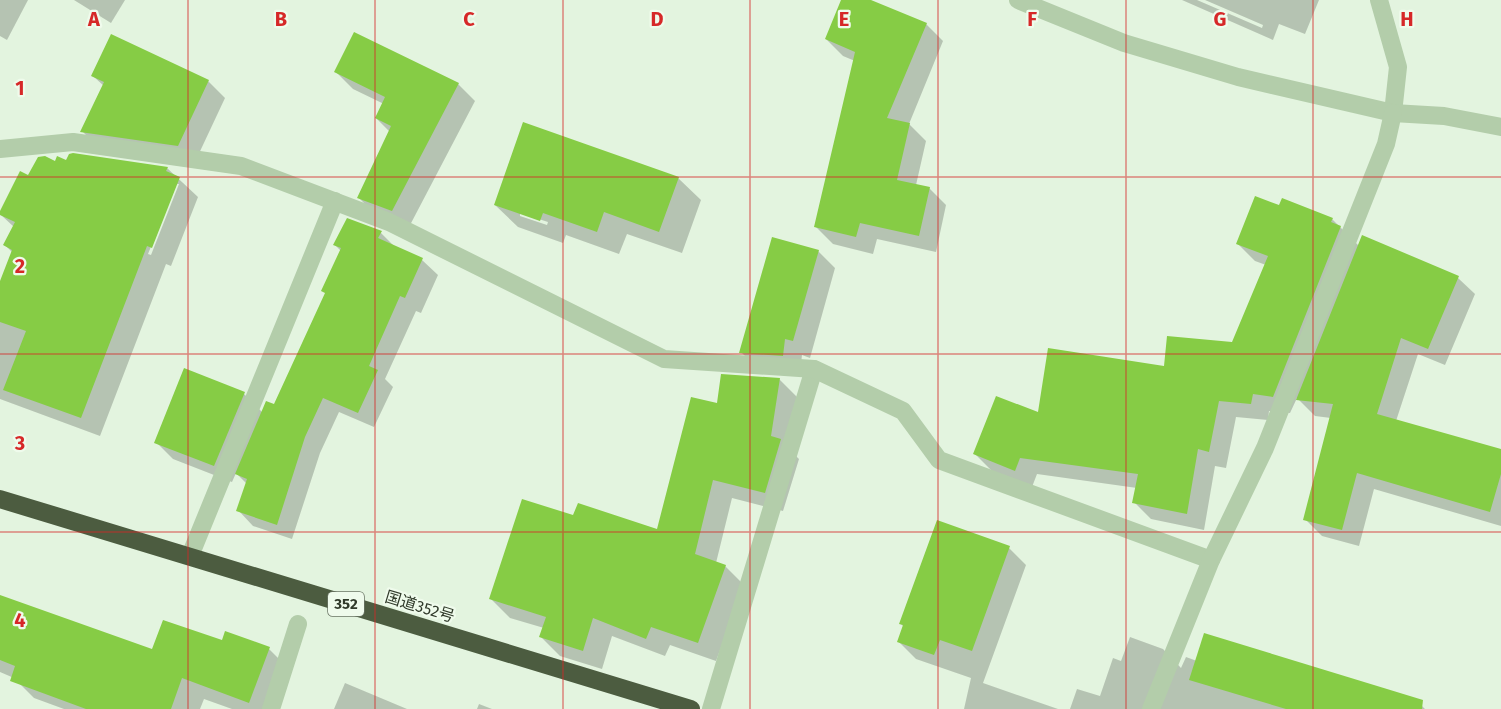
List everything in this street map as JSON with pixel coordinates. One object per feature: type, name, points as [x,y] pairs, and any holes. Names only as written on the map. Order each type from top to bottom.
[{"type":"highway","name":"国道352号","points":[[0,499],[691,709]]},
{"type":"street","points":[[1018,0],[1136,47],[1238,77],[1393,113],[1444,116],[1501,127]]},
{"type":"street","points":[[1151,709],[1211,560],[1265,448],[1386,144],[1393,113],[1398,67],[1379,0]]},
{"type":"street","points":[[0,149],[73,142],[241,166],[389,222],[664,359],[814,369],[903,411],[939,460],[1211,560]]},
{"type":"street","points":[[190,556],[335,201]]},
{"type":"street","points":[[711,709],[814,369]]},
{"type":"street","points":[[272,709],[298,624]]},
{"type":"building","points":[[841,0],[871,0],[927,23],[887,118],[910,123],[897,180],[930,187],[919,236],[860,223],[856,237],[814,227],[855,52],[825,39]]},
{"type":"building","points":[[354,32],[459,83],[392,211],[357,198],[391,126],[375,118],[385,97],[334,72]]},
{"type":"building","points":[[111,34],[209,80],[178,146],[80,132],[104,82],[91,76]]},
{"type":"building","points":[[523,122],[679,177],[659,232],[604,212],[597,232],[543,213],[540,221],[494,205]]},
{"type":"building","points":[[69,154],[168,167],[166,171],[180,177],[152,248],[147,246],[81,418],[3,390],[26,331],[0,322],[0,281],[12,250],[3,245],[15,222],[0,215],[0,211],[20,171],[28,175],[38,157],[45,156],[55,161],[57,156],[66,160]]},
{"type":"building","points":[[1255,196],[1279,205],[1282,198],[1333,218],[1331,222],[1341,226],[1273,397],[1253,394],[1251,404],[1219,401],[1209,452],[1198,449],[1187,514],[1132,503],[1138,474],[1020,458],[1015,471],[973,454],[996,396],[1038,412],[1048,348],[1164,366],[1167,336],[1232,342],[1268,256],[1236,244]]},
{"type":"building","points":[[347,218],[382,231],[378,238],[423,258],[405,298],[400,296],[369,366],[378,370],[358,413],[323,398],[305,437],[277,525],[236,511],[247,479],[235,474],[266,401],[274,404],[325,293],[321,291],[341,248],[333,245]]},
{"type":"building","points":[[1362,235],[1459,276],[1428,349],[1401,338],[1377,414],[1501,449],[1501,474],[1490,512],[1357,473],[1342,530],[1303,520],[1333,404],[1296,400]]},
{"type":"building","points":[[772,237],[819,250],[793,341],[785,339],[783,356],[739,353]]},
{"type":"building","points":[[184,368],[245,392],[214,466],[154,443]]},
{"type":"building","points":[[721,374],[780,378],[771,436],[781,439],[765,493],[713,480],[695,554],[726,565],[698,643],[651,627],[646,639],[593,618],[583,651],[539,637],[546,617],[489,599],[522,499],[573,515],[578,503],[657,529],[691,397],[717,403]]},
{"type":"building","points":[[937,520],[1010,546],[972,651],[940,640],[934,655],[897,642],[903,625],[899,624]]},
{"type":"building","points":[[0,595],[152,649],[163,620],[222,640],[225,631],[270,647],[249,703],[182,678],[171,709],[86,709],[10,681],[15,666],[0,660]]},
{"type":"building","points":[[1204,633],[1423,700],[1422,709],[1286,709],[1189,680]]}]
